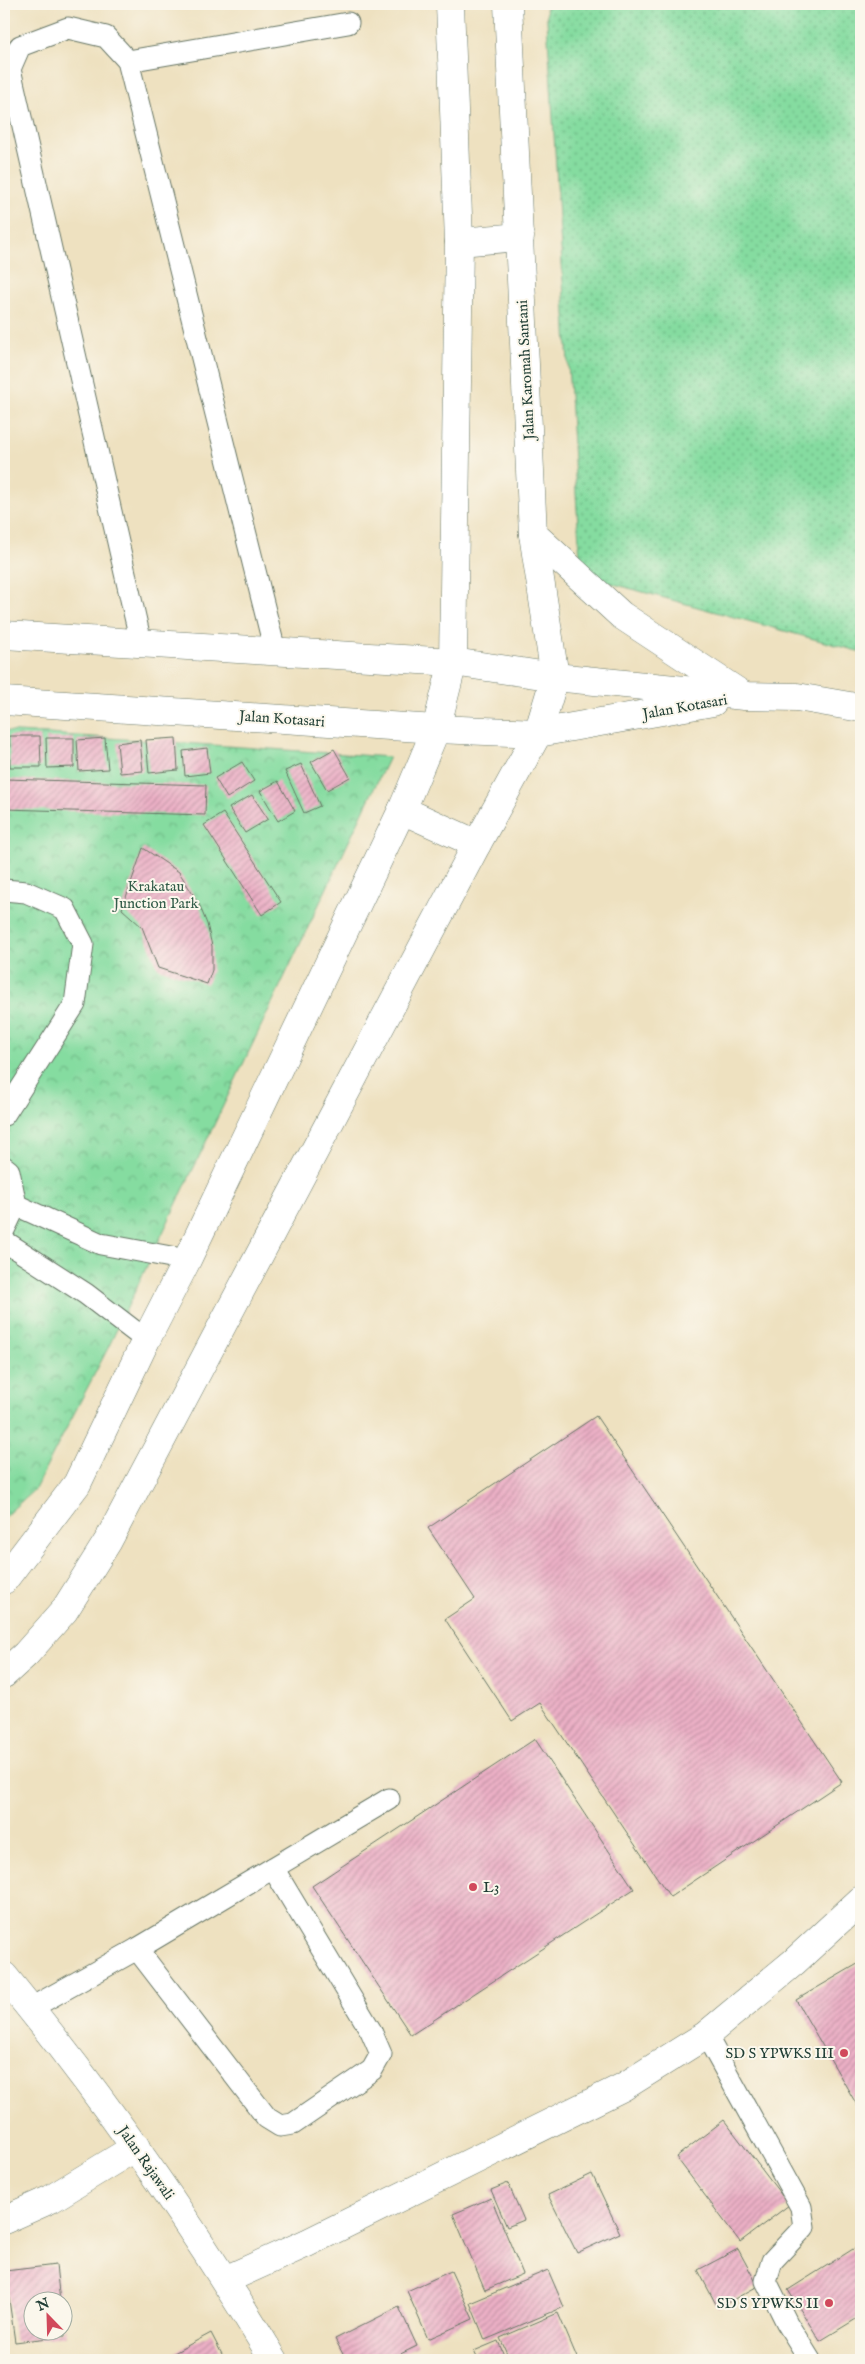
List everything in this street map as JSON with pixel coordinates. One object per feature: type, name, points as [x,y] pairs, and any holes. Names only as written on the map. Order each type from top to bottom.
[{"type":"street","points":[[4,1580],[77,1484],[146,1340],[187,1260],[402,810],[436,729],[453,662],[459,242],[450,4]]},
{"type":"street","name":"Jalan Karomah Santani","points":[[4,1674],[26,1654],[64,1611],[108,1541],[476,844],[538,733],[555,677],[533,534],[508,4]]},
{"type":"street","points":[[459,242],[520,237]]},
{"type":"street","points":[[533,534],[621,615],[744,696],[797,697],[861,708]]},
{"type":"street","name":"Jalan Kotasari","points":[[4,635],[453,662],[555,677],[744,696]]},
{"type":"street","name":"Jalan Kotasari","points":[[4,701],[436,729],[538,733],[744,696]]},
{"type":"street","points":[[402,810],[476,844]]},
{"type":"street","points":[[225,2280],[307,2243],[623,2087],[706,2035],[794,1962],[861,1900]]},
{"type":"street","name":"Jalan Rajawali","points":[[4,1976],[31,2008],[136,2147],[225,2280],[274,2360]]},
{"type":"street","points":[[4,2220],[51,2198],[136,2147]]},
{"type":"lane","points":[[128,60],[348,23]]},
{"type":"lane","points":[[141,643],[10,69],[20,46],[68,28],[106,36],[128,60],[275,651]]},
{"type":"lane","points":[[4,890],[26,892],[66,909],[83,944],[75,1004],[4,1115]]},
{"type":"lane","points":[[4,1166],[8,1171],[16,1205],[4,1230]]},
{"type":"lane","points":[[16,1205],[101,1244],[187,1260]]},
{"type":"lane","points":[[4,1241],[86,1294],[146,1340]]},
{"type":"lane","points":[[31,2008],[137,1949],[388,1800]]},
{"type":"lane","points":[[137,1949],[267,2118],[280,2126],[293,2124],[372,2070],[381,2054],[371,2031],[273,1868]]},
{"type":"lane","points":[[706,2035],[801,2207],[804,2227],[772,2261],[766,2281],[787,2324],[810,2360]]},
{"type":"green space","points":[[546,4],[861,4],[861,652],[581,575]]},
{"type":"green space","name":"Krakatau Junction Park","points":[[4,731],[389,757],[108,1348],[35,1489],[4,1517]]},
{"type":"building","points":[[4,733],[6,733],[6,767],[4,767]]},
{"type":"building","points":[[9,736],[40,736],[41,767],[10,767]]},
{"type":"building","points":[[46,738],[74,738],[74,767],[47,768]]},
{"type":"building","points":[[105,738],[108,769],[79,771],[77,740]]},
{"type":"building","points":[[176,738],[178,770],[149,773],[146,740]]},
{"type":"building","points":[[140,740],[143,771],[120,773],[117,743]]},
{"type":"building","points":[[207,748],[210,773],[185,776],[183,751]]},
{"type":"building","points":[[334,749],[350,777],[327,790],[311,762]]},
{"type":"building","points":[[242,762],[254,781],[227,798],[215,778]]},
{"type":"building","points":[[301,764],[320,806],[304,813],[285,771]]},
{"type":"building","points":[[4,779],[206,785],[205,815],[4,809]]},
{"type":"building","points":[[278,781],[295,811],[278,821],[260,791]]},
{"type":"building","points":[[252,795],[268,819],[245,833],[229,808]]},
{"type":"building","points":[[223,813],[281,902],[262,915],[204,825]]},
{"type":"building","points":[[143,848],[179,872],[199,904],[207,924],[212,946],[212,970],[207,984],[158,968],[142,927],[122,909]]},
{"type":"building","points":[[596,1416],[842,1782],[670,1897],[540,1703],[512,1721],[445,1619],[475,1599],[428,1528]]},
{"type":"building","name":"L3","points":[[535,1739],[634,1889],[411,2035],[312,1886]]},
{"type":"building","name":"SD S YPWKS III","points":[[861,1962],[861,2112],[796,2000]]},
{"type":"building","points":[[724,2120],[789,2205],[740,2242],[676,2157]]},
{"type":"building","points":[[592,2174],[620,2233],[577,2253],[548,2195]]},
{"type":"building","points":[[508,2183],[524,2220],[507,2227],[491,2190]]},
{"type":"building","points":[[491,2198],[523,2274],[485,2290],[453,2214]]},
{"type":"building","name":"SD S YPWKS II","points":[[861,2244],[861,2316],[820,2341],[788,2290]]},
{"type":"building","points":[[738,2249],[758,2286],[718,2308],[698,2270]]},
{"type":"building","points":[[56,2265],[59,2292],[22,2292],[22,2341],[15,2342],[5,2271]]},
{"type":"building","points":[[548,2270],[564,2307],[485,2340],[470,2303]]},
{"type":"building","points":[[451,2271],[473,2319],[428,2339],[407,2291]]},
{"type":"building","points":[[399,2307],[417,2346],[388,2360],[346,2360],[335,2339]]},
{"type":"building","points":[[558,2313],[578,2360],[554,2360],[552,2356],[541,2360],[510,2360],[500,2338]]},
{"type":"building","points":[[211,2333],[225,2360],[161,2360]]},
{"type":"building","points":[[498,2341],[506,2360],[478,2360],[474,2351]]},
{"type":"place","name":"L3","points":[[473,1887]]},
{"type":"place","name":"SD S YPWKS III","points":[[844,2053]]},
{"type":"place","name":"SD S YPWKS II","points":[[829,2303]]}]
